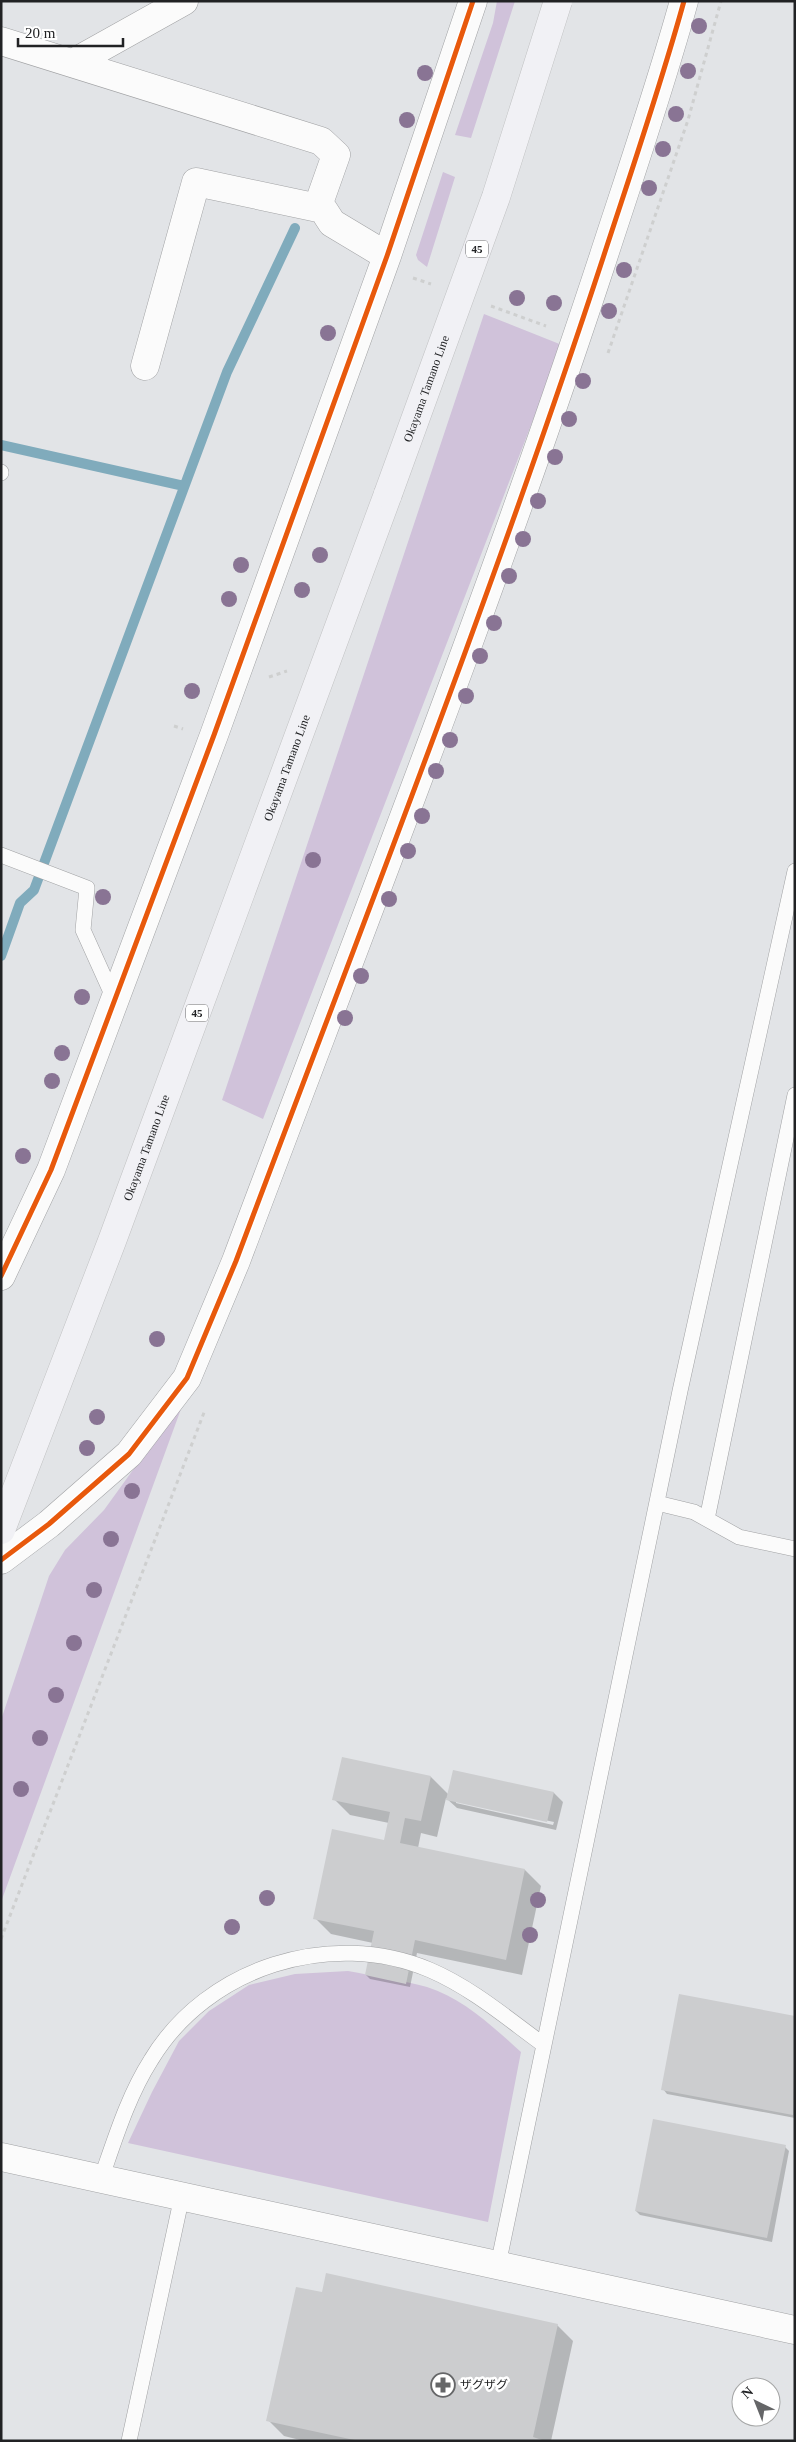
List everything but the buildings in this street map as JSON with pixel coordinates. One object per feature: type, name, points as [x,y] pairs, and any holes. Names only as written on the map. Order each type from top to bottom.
[{"type":"main road","name":"Okayama Tamano Line","points":[[1,1530],[116,1232],[388,494],[496,197],[558,1]]},
{"type":"street","points":[[73,62],[184,1]]},
{"type":"street","points":[[1,1276],[51,1170],[214,735],[387,256],[473,1]]},
{"type":"street","points":[[1,1560],[49,1524],[129,1454],[187,1378],[236,1261],[510,532],[577,337],[665,69],[684,1]]},
{"type":"street","points":[[1,41],[322,141],[336,155],[319,203],[332,223],[387,256]]},
{"type":"street","points":[[145,366],[196,182],[323,209]]},
{"type":"street","points":[[1,2157],[795,2330]]},
{"type":"lane","points":[[1,855],[87,888],[83,930],[115,1001]]},
{"type":"lane","points":[[498,2265],[657,1503],[795,871]]},
{"type":"lane","points":[[706,1519],[795,1095]]},
{"type":"lane","points":[[657,1503],[694,1512],[739,1537],[795,1549]]},
{"type":"lane","points":[[102,2179],[135,2090],[151,2059],[172,2031],[199,2004],[232,1982],[270,1965],[303,1956],[333,1953],[362,1954],[405,1962],[453,1981],[544,2045]]},
{"type":"lane","points":[[129,2441],[182,2196]]},
{"type":"shaded area","points":[[497,1],[515,1],[471,138],[455,135],[493,23]]},
{"type":"shaded area","points":[[443,172],[455,177],[427,267],[418,260],[416,255]]},
{"type":"shaded area","points":[[484,314],[562,345],[263,1119],[222,1100]]},
{"type":"shaded area","points":[[185,1398],[1,1902],[1,1720],[49,1576],[65,1550],[104,1510]]},
{"type":"shaded area","points":[[348,1971],[427,1987],[453,1998],[477,2014],[521,2052],[488,2222],[128,2143],[179,2041],[209,2011],[249,1985],[295,1974]]},
{"type":"waterway","points":[[1,956],[20,903],[34,890],[227,372],[295,228]]},
{"type":"waterway","points":[[1,445],[184,486]]},
{"type":"cycle path","points":[[1,1276],[51,1170],[214,735],[387,256],[473,1]]},
{"type":"cycle path","points":[[1,1560],[49,1524],[129,1454],[187,1378],[236,1261],[471,636],[603,258],[684,1]]},
{"type":"place","name":"ザグザグ","points":[[443,2385]]}]
